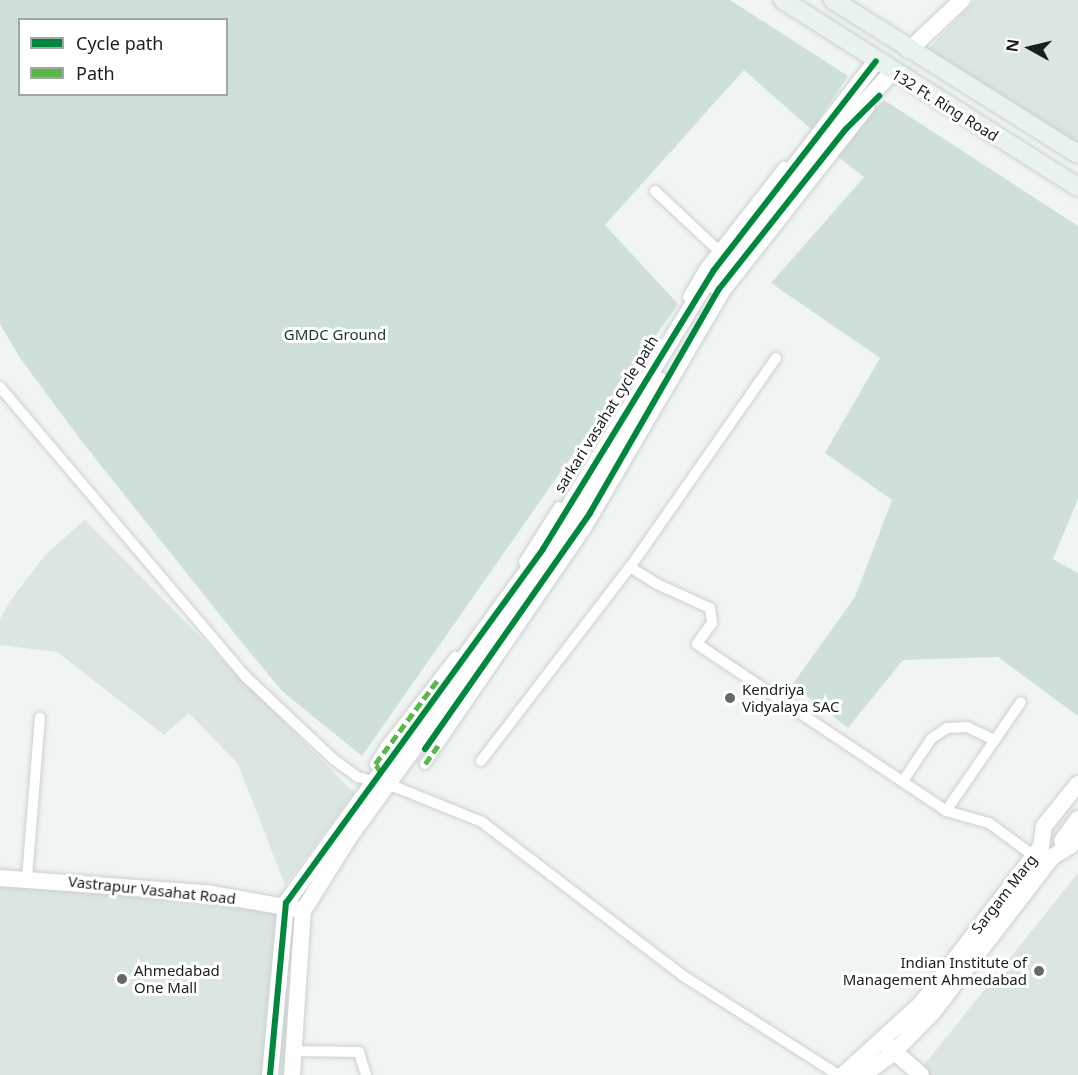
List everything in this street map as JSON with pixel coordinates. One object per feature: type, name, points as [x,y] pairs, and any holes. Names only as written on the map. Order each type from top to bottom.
[{"type":"main road","name":"132 Ft. Ring Road","points":[[783,0],[892,72],[1078,188]]},
{"type":"main road","name":"132 Ft. Ring Road","points":[[832,0],[1078,154]]},
{"type":"street","points":[[909,50],[962,0]]},
{"type":"street","points":[[721,253],[876,61]]},
{"type":"street","points":[[292,1075],[291,1051],[303,911],[381,780],[543,549],[721,253],[858,72]]},
{"type":"street","points":[[270,1075],[285,907],[564,541],[717,283],[832,138],[892,72]]},
{"type":"street","points":[[425,764],[586,529],[725,292],[879,96]]},
{"type":"street","points":[[655,191],[721,253]]},
{"type":"street","points":[[481,761],[630,567],[776,358]]},
{"type":"street","points":[[0,387],[245,676],[333,759],[358,777],[381,780],[483,822],[685,977],[838,1075]]},
{"type":"street","points":[[630,567],[657,584],[710,608],[712,623],[697,644],[946,812],[989,823],[1042,853]]},
{"type":"street","points":[[946,812],[1021,702]]},
{"type":"street","points":[[27,878],[40,717]]},
{"type":"street","points":[[903,782],[932,739],[947,728],[967,727],[994,740]]},
{"type":"street","name":"Sargam Marg","points":[[863,1075],[888,1047],[1042,853],[1044,826],[1078,784]]},
{"type":"street","points":[[1042,853],[1078,799]]},
{"type":"street","points":[[1042,853],[1078,819]]},
{"type":"street","name":"Sargam Marg","points":[[1042,853],[1071,845],[1078,835]]},
{"type":"street","name":"Vastrapur Vasahat Road","points":[[0,878],[27,878],[206,893],[303,911]]},
{"type":"street","points":[[888,1047],[921,1075]]},
{"type":"street","name":"Sargam Marg","points":[[843,1075],[888,1047]]},
{"type":"street","points":[[291,1051],[359,1052],[366,1075]]},
{"type":"shaded area","points":[[975,0],[1078,0],[1078,148],[927,50]]},
{"type":"shaded area","points":[[85,520],[354,793],[285,885],[238,764],[189,713],[164,735],[57,652],[0,645],[0,620],[10,601],[46,554]]},
{"type":"shaded area","name":"Indian Institute of Management Ahmedabad","points":[[1078,873],[1078,1075],[930,1075],[921,1069]]},
{"type":"shaded area","name":"Ahmedabad One Mall","points":[[0,881],[296,909],[287,951],[288,1075],[0,1075]]},
{"type":"green space","name":"GMDC Ground","points":[[0,0],[730,0],[848,76],[812,130],[744,70],[605,225],[678,304],[362,756],[283,692],[83,443],[20,358],[0,324]]},
{"type":"green space","points":[[884,100],[1078,226],[1078,499],[1053,559],[1078,573],[1078,716],[998,657],[903,660],[848,728],[792,685],[855,597],[892,500],[825,453],[880,358],[771,283],[864,177],[833,153]]},
{"type":"marked path","points":[[381,773],[375,764],[439,678]]},
{"type":"marked path","points":[[425,764],[439,744]]},
{"type":"cycle path","name":"sarkari vasahat cycle path","points":[[270,1075],[286,903],[543,549],[714,270],[876,61]]},
{"type":"cycle path","points":[[425,749],[590,513],[719,289],[846,129],[879,96]]},
{"type":"place","name":"Kendriya Vidyalaya SAC","points":[[730,698]]},
{"type":"place","name":"Indian Institute of Management Ahmedabad","points":[[1039,971]]},
{"type":"place","name":"Ahmedabad One Mall","points":[[122,979]]}]
